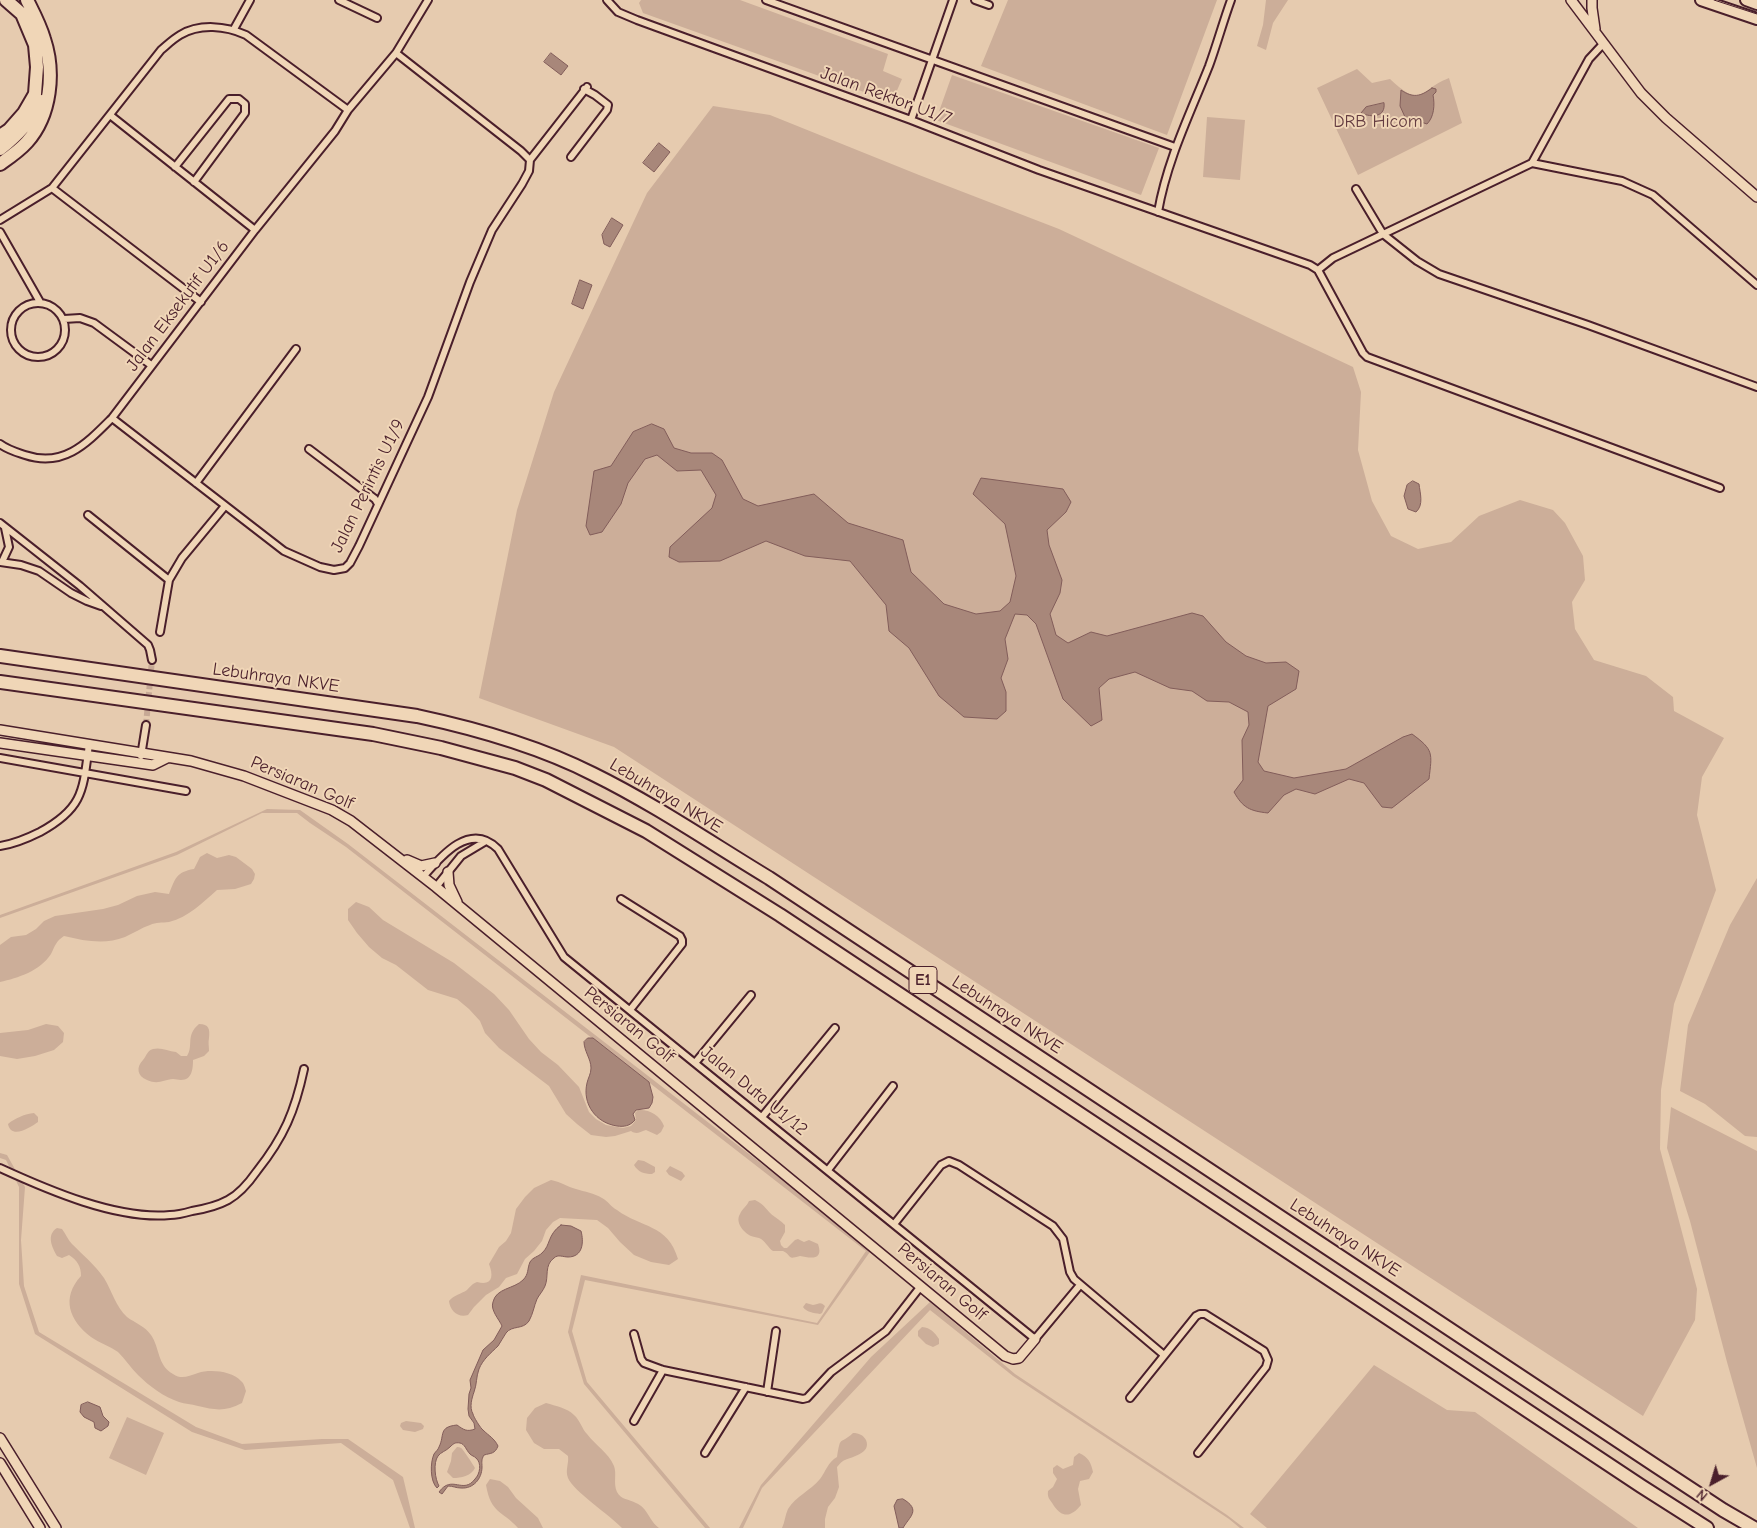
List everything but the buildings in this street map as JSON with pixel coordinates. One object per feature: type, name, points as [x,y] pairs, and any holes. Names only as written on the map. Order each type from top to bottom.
[{"type":"highway","points":[[0,136],[24,113],[34,94],[37,67],[35,45],[22,14],[6,0]]},
{"type":"highway","points":[[0,164],[16,152],[37,129],[45,112],[49,88],[49,64],[45,40],[27,0]]},
{"type":"highway","points":[[0,148],[15,138],[32,119],[49,88]]},
{"type":"highway","name":"Lebuhraya NKVE","points":[[0,656],[426,718],[486,732],[592,773],[624,790],[777,883],[1663,1471],[1754,1528]]},
{"type":"highway","name":"E1","points":[[0,682],[373,734],[441,748],[515,768],[546,780],[646,831],[780,915],[1707,1528]]},
{"type":"main road","points":[[1701,0],[1757,19]]},
{"type":"main road","points":[[1746,0],[1757,4]]},
{"type":"street","points":[[234,29],[250,0]]},
{"type":"street","points":[[339,0],[377,18]]},
{"type":"street","name":"Jalan Eksekutif U1/6","points":[[0,444],[6,449],[37,459],[64,456],[86,444],[112,418],[255,230],[335,131],[348,110],[396,54],[428,0]]},
{"type":"street","name":"Jalan Rektor U1/7","points":[[607,0],[618,12],[637,20],[910,120],[1039,170],[1310,265],[1318,270]]},
{"type":"street","points":[[766,0],[1175,148]]},
{"type":"street","points":[[910,120],[953,0]]},
{"type":"street","points":[[975,0],[989,5]]},
{"type":"street","points":[[1158,212],[1162,188],[1175,148],[1210,64],[1231,0]]},
{"type":"street","points":[[1571,0],[1641,93],[1666,118],[1757,197]]},
{"type":"street","points":[[1592,0],[1592,19],[1595,32]]},
{"type":"street","points":[[0,220],[52,188],[161,50],[180,34],[197,28],[219,27],[234,29],[246,35],[348,110]]},
{"type":"street","points":[[1603,44],[1589,59],[1532,163],[1333,258],[1318,270],[1363,353],[1367,357],[1720,488]]},
{"type":"street","points":[[396,54],[530,160]]},
{"type":"street","name":"Jalan Perintis U1/9","points":[[112,418],[284,551],[320,567],[334,570],[345,568],[350,563],[428,397],[470,282],[492,230],[522,184],[529,171],[530,160],[586,88],[608,105],[608,110],[571,157]]},
{"type":"street","points":[[176,167],[228,99],[239,99],[245,104],[246,113],[194,182]]},
{"type":"street","points":[[110,114],[255,230]]},
{"type":"street","points":[[1532,163],[1622,181],[1653,195],[1757,285]]},
{"type":"street","points":[[52,188],[201,302]]},
{"type":"street","points":[[1356,189],[1384,234],[1417,261],[1439,274],[1588,325],[1757,387]]},
{"type":"street","points":[[0,232],[40,302]]},
{"type":"street","points":[[40,302],[54,307],[64,319],[66,328],[62,345],[48,356],[39,357],[22,352],[12,338],[11,329],[16,313],[31,303],[40,302]]},
{"type":"street","points":[[64,319],[80,318],[94,322],[152,365]]},
{"type":"street","points":[[196,483],[296,349]]},
{"type":"street","points":[[309,449],[375,499],[378,504]]},
{"type":"street","points":[[160,632],[169,580],[182,558],[225,506]]},
{"type":"street","points":[[88,515],[169,580]]},
{"type":"street","points":[[2,525],[9,547],[1,562],[21,565],[39,571],[87,602],[105,607]]},
{"type":"street","points":[[2,525],[105,607],[148,645],[152,660]]},
{"type":"street","points":[[140,762],[146,725]]},
{"type":"street","name":"Persiaran Golf","points":[[0,730],[191,761],[244,776],[332,810],[352,820],[462,908],[1005,1356],[1013,1359],[1020,1358],[1035,1339]]},
{"type":"street","name":"Persiaran Golf","points":[[0,743],[152,765],[167,758]]},
{"type":"street","points":[[0,846],[32,836],[62,818],[75,803],[80,793],[89,744]]},
{"type":"street","points":[[0,758],[186,792]]},
{"type":"street","points":[[423,877],[452,847],[472,839],[486,841]]},
{"type":"street","points":[[436,887],[461,856],[486,841]]},
{"type":"street","name":"Jalan Duta U1/12","points":[[486,841],[498,849],[564,957],[895,1223],[1035,1339]]},
{"type":"street","points":[[452,847],[461,856]]},
{"type":"street","points":[[391,852],[416,864],[426,866],[435,863]]},
{"type":"street","points":[[448,872],[452,892],[462,908]]},
{"type":"street","points":[[621,899],[680,936],[682,940],[682,944],[630,1010]]},
{"type":"street","points":[[695,1063],[751,995]]},
{"type":"street","points":[[762,1117],[835,1028]]},
{"type":"street","points":[[0,1168],[36,1184],[116,1211],[141,1215],[169,1216],[206,1209],[229,1200],[249,1182],[272,1152],[285,1131],[297,1099],[304,1069]]},
{"type":"street","points":[[828,1170],[893,1086]]},
{"type":"street","points":[[895,1223],[941,1165],[949,1161],[959,1165],[1053,1226],[1063,1239],[1070,1272],[1080,1285],[1164,1355]]},
{"type":"street","points":[[1035,1339],[1080,1285]]},
{"type":"street","points":[[634,1334],[640,1360],[644,1363],[664,1370],[803,1399],[807,1398],[831,1372],[886,1331],[921,1286]]},
{"type":"street","points":[[1130,1398],[1196,1316],[1200,1314],[1205,1314],[1264,1351],[1268,1360],[1266,1367],[1198,1453]]},
{"type":"street","points":[[767,1392],[776,1331]]},
{"type":"street","points":[[634,1421],[664,1370]]},
{"type":"street","points":[[705,1453],[746,1387]]},
{"type":"street","points":[[0,1438],[56,1528]]},
{"type":"street","points":[[0,1463],[40,1528]]},
{"type":"green space","points":[[641,0],[740,0],[888,54],[883,71],[902,79],[892,102],[643,13],[639,3]]},
{"type":"green space","points":[[1008,0],[1217,0],[1167,135],[981,66]]},
{"type":"green space","points":[[1266,0],[1288,0],[1273,23],[1266,50],[1257,46],[1263,25]]},
{"type":"green space","name":"DRB Hicom","points":[[1357,69],[1372,83],[1390,79],[1409,94],[1415,95],[1420,95],[1449,78],[1462,123],[1358,175],[1317,88]]},
{"type":"green space","points":[[952,75],[1159,148],[1141,195],[936,120]]},
{"type":"green space","points":[[713,106],[770,115],[1059,229],[1353,367],[1361,392],[1358,450],[1372,501],[1391,536],[1418,549],[1451,542],[1479,516],[1520,500],[1553,510],[1565,523],[1583,556],[1585,580],[1572,602],[1575,629],[1594,660],[1646,676],[1673,697],[1674,711],[1724,738],[1702,777],[1697,815],[1716,890],[1674,1004],[1661,1090],[1660,1149],[1697,1289],[1695,1320],[1643,1416],[614,747],[479,698],[517,510],[554,392],[647,193]]},
{"type":"green space","points":[[1207,117],[1245,120],[1240,180],[1203,177]]},
{"type":"green space","points":[[267,809],[300,810],[348,844],[872,1249],[818,1325],[585,1280],[572,1331],[587,1382],[710,1528],[705,1528],[584,1384],[568,1332],[581,1275],[817,1323],[866,1251],[346,847],[297,813],[262,813],[177,855],[0,918],[0,915],[176,852]]},
{"type":"green space","points":[[207,853],[217,858],[229,855],[236,857],[252,869],[255,874],[251,884],[235,889],[217,890],[183,917],[169,922],[152,924],[125,937],[110,941],[95,941],[64,936],[57,942],[51,954],[41,965],[21,976],[0,982],[0,945],[11,937],[26,935],[44,921],[55,916],[103,909],[118,905],[137,896],[155,892],[169,894],[177,877],[183,872],[194,869],[200,857]]},
{"type":"green space","points":[[1757,878],[1757,1137],[1745,1136],[1705,1104],[1680,1091],[1688,1025],[1730,925]]},
{"type":"green space","points":[[356,902],[369,907],[383,920],[454,963],[494,994],[509,1010],[529,1039],[579,1087],[589,1112],[596,1119],[606,1125],[623,1128],[631,1126],[636,1120],[635,1113],[638,1110],[646,1111],[657,1116],[662,1122],[664,1126],[661,1132],[657,1135],[646,1130],[637,1133],[631,1131],[606,1137],[591,1135],[566,1114],[549,1086],[499,1048],[485,1033],[480,1021],[469,1009],[457,999],[428,990],[369,947],[348,920],[348,909]]},
{"type":"green space","points":[[46,1024],[58,1026],[64,1033],[63,1042],[54,1050],[17,1059],[0,1056],[0,1033],[28,1030]]},
{"type":"green space","points":[[199,1024],[207,1026],[209,1030],[209,1051],[204,1056],[193,1060],[192,1070],[188,1078],[185,1080],[173,1079],[154,1082],[147,1080],[139,1074],[139,1066],[151,1050],[162,1049],[176,1052],[181,1056],[187,1056],[192,1033]]},
{"type":"green space","points":[[1671,1107],[1757,1151],[1757,1468],[1690,1221],[1667,1148]]},
{"type":"green space","points":[[34,1113],[38,1117],[38,1122],[35,1124],[17,1132],[10,1129],[8,1124],[14,1120]]},
{"type":"green space","points":[[0,1153],[7,1155],[25,1187],[21,1240],[24,1286],[39,1332],[196,1427],[242,1444],[348,1439],[403,1477],[415,1528],[410,1528],[393,1480],[341,1443],[245,1450],[192,1432],[35,1334],[19,1284],[19,1187],[6,1160],[0,1158]]},
{"type":"green space","points":[[638,1160],[655,1167],[655,1172],[649,1174],[639,1171],[634,1165]]},
{"type":"green space","points":[[670,1166],[682,1172],[685,1176],[681,1181],[669,1175],[666,1171]]},
{"type":"green space","points":[[551,1180],[599,1196],[626,1216],[653,1228],[668,1239],[678,1259],[669,1265],[651,1262],[634,1255],[608,1228],[597,1220],[560,1218],[553,1222],[546,1230],[542,1241],[525,1259],[517,1274],[506,1278],[499,1287],[486,1295],[468,1315],[464,1316],[455,1313],[449,1301],[477,1282],[486,1283],[489,1281],[491,1273],[489,1264],[499,1247],[511,1233],[516,1209],[534,1188]]},
{"type":"green space","points":[[755,1200],[785,1225],[785,1232],[780,1241],[784,1248],[787,1248],[798,1239],[804,1242],[809,1240],[818,1244],[818,1256],[812,1258],[791,1257],[783,1251],[773,1251],[761,1239],[745,1232],[738,1220],[749,1201]]},
{"type":"green space","points":[[57,1228],[62,1229],[71,1242],[100,1273],[123,1313],[146,1329],[151,1335],[161,1361],[168,1370],[176,1376],[182,1377],[209,1371],[232,1375],[242,1382],[245,1387],[246,1391],[242,1403],[230,1408],[215,1409],[173,1400],[147,1383],[118,1352],[94,1339],[83,1330],[77,1323],[70,1308],[71,1292],[81,1276],[80,1269],[76,1261],[69,1255],[62,1258],[57,1256],[51,1238]]},
{"type":"green space","points":[[930,1302],[1015,1374],[1244,1528],[1240,1528],[1013,1376],[930,1310],[762,1488],[743,1528],[739,1528],[761,1485],[871,1357]]},
{"type":"green space","points":[[806,1303],[813,1305],[821,1303],[825,1306],[820,1314],[806,1310],[803,1307]]},
{"type":"green space","points":[[922,1327],[934,1332],[939,1339],[939,1344],[933,1347],[926,1344],[918,1336],[918,1331]]},
{"type":"green space","points":[[1374,1365],[1447,1410],[1475,1412],[1638,1528],[1267,1528],[1250,1514]]},
{"type":"green space","points":[[546,1403],[565,1409],[576,1417],[585,1432],[605,1453],[614,1466],[615,1485],[619,1495],[640,1505],[659,1528],[622,1528],[571,1483],[567,1475],[568,1456],[559,1449],[544,1449],[534,1443],[526,1430],[527,1418],[535,1408]]},
{"type":"green space","points":[[127,1417],[164,1433],[146,1475],[109,1458]]},
{"type":"green space","points":[[406,1421],[421,1423],[424,1426],[423,1429],[415,1432],[403,1430],[400,1426],[401,1423]]},
{"type":"green space","points":[[853,1433],[857,1433],[865,1438],[866,1449],[843,1461],[837,1467],[839,1487],[835,1498],[828,1507],[825,1528],[782,1528],[791,1504],[820,1479],[829,1464],[837,1457],[841,1441]]},
{"type":"green space","points":[[457,1447],[462,1449],[475,1468],[466,1476],[453,1478],[447,1472],[452,1453]]},
{"type":"green space","points":[[1079,1453],[1089,1460],[1093,1472],[1089,1479],[1080,1481],[1078,1489],[1081,1505],[1071,1514],[1064,1514],[1057,1510],[1048,1496],[1048,1491],[1053,1487],[1057,1479],[1053,1473],[1053,1468],[1057,1465],[1063,1469],[1073,1465],[1074,1457]]},
{"type":"green space","points":[[490,1479],[500,1481],[508,1487],[516,1498],[538,1518],[543,1528],[518,1528],[498,1511],[488,1494],[486,1485]]},
{"type":"shaded area","points":[[551,53],[568,66],[561,75],[544,62]]},
{"type":"shaded area","points":[[1432,88],[1436,89],[1433,95],[1434,107],[1433,114],[1427,124],[1405,117],[1400,106],[1401,90],[1416,95]]},
{"type":"shaded area","points":[[1384,103],[1381,114],[1370,116],[1361,113],[1366,107]]},
{"type":"shaded area","points":[[659,143],[670,152],[654,172],[643,163]]},
{"type":"shaded area","points":[[612,218],[623,225],[610,247],[604,244],[602,235]]},
{"type":"shaded area","points":[[580,280],[592,285],[583,309],[572,304]]},
{"type":"shaded area","points":[[652,424],[664,429],[674,448],[691,453],[712,453],[722,460],[743,499],[758,506],[814,494],[848,523],[903,540],[911,572],[944,604],[976,614],[1000,611],[1010,602],[1016,576],[1005,524],[973,494],[981,478],[1063,489],[1071,502],[1066,512],[1047,530],[1049,545],[1062,580],[1060,593],[1050,614],[1056,635],[1068,643],[1091,632],[1107,636],[1192,613],[1203,616],[1226,642],[1246,656],[1266,663],[1286,662],[1299,671],[1296,689],[1268,706],[1258,762],[1264,771],[1294,778],[1346,769],[1403,737],[1412,734],[1428,748],[1430,753],[1429,779],[1392,808],[1382,807],[1364,783],[1349,779],[1315,794],[1296,789],[1284,795],[1268,813],[1252,810],[1241,802],[1234,792],[1243,780],[1242,740],[1249,725],[1248,712],[1229,702],[1207,701],[1192,691],[1170,688],[1135,672],[1109,679],[1099,688],[1102,720],[1091,726],[1063,699],[1036,624],[1027,615],[1015,614],[1005,639],[1008,659],[1001,678],[1006,692],[1006,711],[997,719],[964,717],[939,696],[909,648],[889,631],[886,605],[850,561],[805,556],[766,541],[720,561],[679,562],[669,557],[670,547],[712,508],[716,495],[701,470],[677,471],[657,455],[645,459],[628,483],[621,504],[602,532],[590,535],[586,526],[594,471],[611,466],[633,432]]},
{"type":"shaded area","points":[[1413,481],[1419,484],[1421,495],[1420,506],[1416,512],[1408,509],[1404,496],[1407,485]]},
{"type":"shaded area","points":[[588,1038],[593,1038],[649,1082],[653,1097],[652,1103],[649,1108],[636,1110],[633,1114],[635,1120],[629,1125],[617,1126],[603,1121],[597,1117],[589,1105],[586,1091],[591,1068],[584,1042]]},
{"type":"shaded area","points":[[561,1225],[571,1226],[581,1231],[582,1244],[579,1252],[568,1257],[557,1256],[551,1261],[545,1286],[537,1299],[529,1321],[524,1326],[511,1329],[506,1333],[498,1346],[487,1356],[478,1372],[471,1408],[474,1417],[481,1427],[498,1446],[497,1449],[484,1455],[482,1471],[479,1479],[473,1485],[465,1488],[448,1486],[442,1494],[439,1492],[448,1485],[466,1485],[471,1483],[477,1477],[479,1471],[478,1460],[462,1444],[458,1443],[453,1444],[436,1459],[435,1471],[439,1486],[437,1488],[433,1481],[431,1467],[434,1454],[441,1443],[443,1432],[447,1428],[457,1425],[466,1430],[475,1429],[468,1409],[471,1388],[470,1380],[483,1350],[494,1340],[502,1326],[492,1305],[495,1297],[501,1291],[519,1283],[525,1278],[530,1262],[545,1250],[553,1232]]},
{"type":"shaded area","points":[[88,1402],[100,1407],[103,1416],[109,1422],[108,1426],[101,1431],[95,1428],[94,1422],[84,1417],[80,1412],[81,1405]]},
{"type":"shaded area","points":[[903,1499],[909,1503],[913,1510],[911,1517],[903,1528],[899,1528],[894,1506],[897,1500]]},
{"type":"tunnel","points":[[146,725],[152,660]]},
{"type":"tram line","points":[[1714,0],[1757,14]]}]
